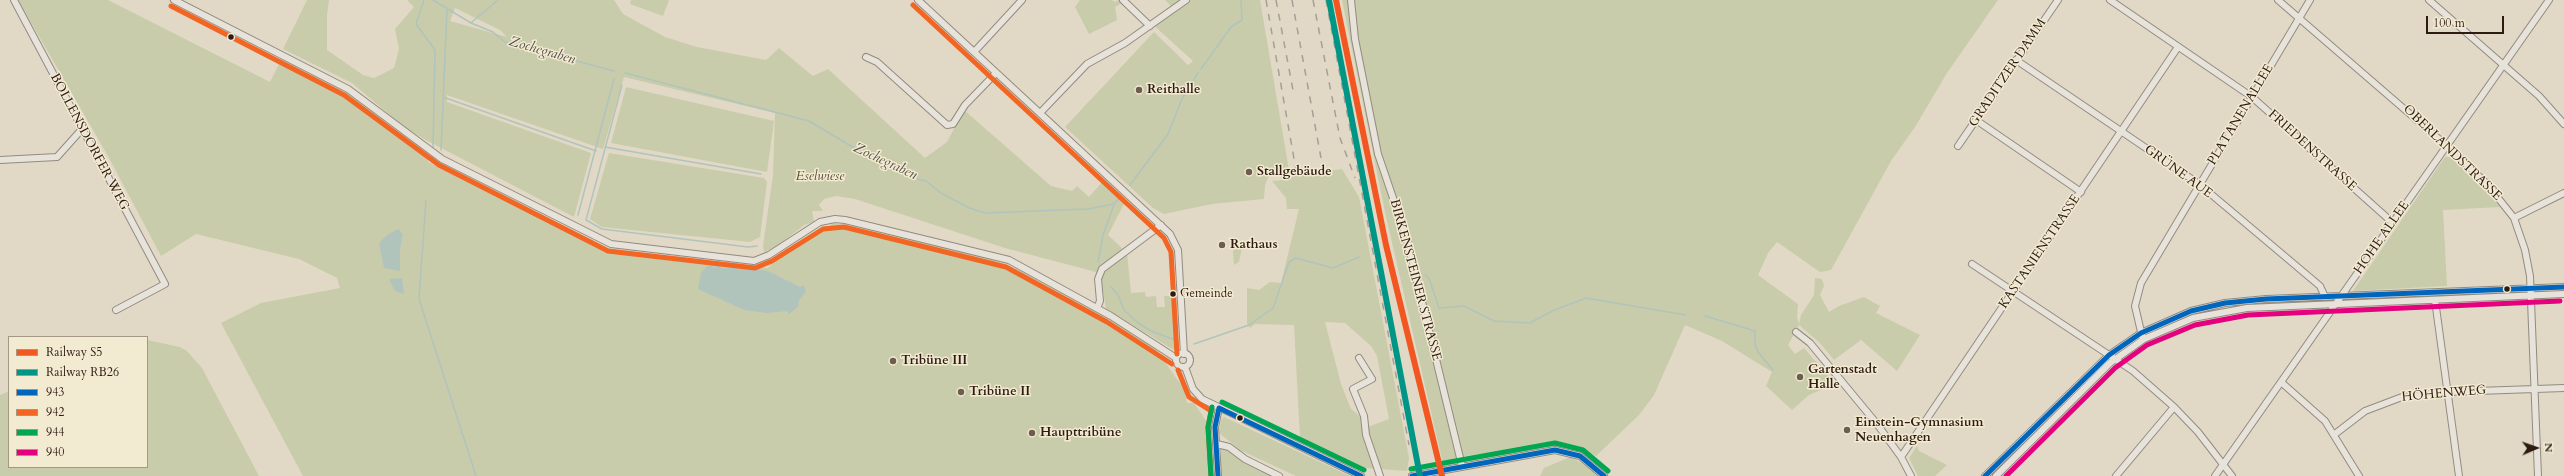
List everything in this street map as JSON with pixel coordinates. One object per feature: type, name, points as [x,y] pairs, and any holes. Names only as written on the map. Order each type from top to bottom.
[{"type":"street","name":"BOLLENSDORFER WEG","points":[[14,0],[165,284],[116,310]]},
{"type":"street","points":[[174,0],[348,89],[427,150],[442,159],[593,237],[616,245],[754,261],[769,255],[820,222],[835,219],[845,220],[1002,258],[1098,308],[1176,358],[1177,364],[1184,367],[1195,393],[1219,408],[1361,476]]},
{"type":"street","points":[[918,0],[1161,225],[1174,239],[1178,250],[1184,354],[1190,361],[1184,367]]},
{"type":"street","points":[[974,52],[1022,0]]},
{"type":"street","points":[[1123,0],[1150,26]]},
{"type":"street","points":[[1040,113],[1087,64],[1126,43],[1186,0]]},
{"type":"street","name":"BIRKENSTEINER STRASSE","points":[[1351,0],[1355,39],[1380,164],[1406,236],[1462,466]]},
{"type":"street","name":"GRADITZER DAMM","points":[[1958,146],[2058,0]]},
{"type":"street","name":"FRIEDENSTRASSE","points":[[2110,0],[2252,97],[2393,222]]},
{"type":"street","name":"OBERLANDSTRASSE","points":[[2278,0],[2300,17],[2447,146],[2493,190],[2514,218],[2525,250],[2531,296],[2538,476]]},
{"type":"street","name":"PLATANENALLEE","points":[[2144,339],[2141,333],[2135,306],[2141,282],[2198,184],[2310,0]]},
{"type":"street","points":[[2429,0],[2539,96],[2564,124]]},
{"type":"street","name":"HOHE ALLEE","points":[[2215,476],[2548,0]]},
{"type":"street","name":"KASTANIENSTRASSE","points":[[1901,457],[2014,292],[2178,47]]},
{"type":"street","points":[[866,57],[877,62],[947,125],[953,124],[965,105],[996,73]]},
{"type":"street","name":"GRÜNE AUE","points":[[2016,60],[2198,184],[2320,286],[2325,297]]},
{"type":"street","points":[[1976,120],[2081,192]]},
{"type":"street","points":[[0,160],[57,157],[83,128]]},
{"type":"street","points":[[2514,218],[2564,193]]},
{"type":"street","points":[[1098,308],[1100,301],[1098,279],[1102,269],[1161,225]]},
{"type":"street","points":[[1972,264],[2116,359],[2174,407],[2198,432],[2232,476]]},
{"type":"street","points":[[1985,476],[2109,354],[2141,333],[2176,316],[2206,307],[2247,301],[2564,287]]},
{"type":"street","points":[[1996,476],[2116,359],[2144,339],[2187,320],[2225,310],[2564,294]]},
{"type":"street","points":[[2435,300],[2459,476]]},
{"type":"street","points":[[1796,332],[1810,343],[1877,424],[1901,457],[1911,476]]},
{"type":"street","points":[[1176,358],[1184,354]]},
{"type":"street","points":[[1359,358],[1372,379],[1353,389],[1364,416],[1366,435],[1380,476]]},
{"type":"street","points":[[2281,382],[2303,398],[2335,434],[2359,476]]},
{"type":"street","name":"HÖHENWEG","points":[[2335,434],[2365,411],[2388,401],[2410,395],[2448,392],[2564,388]]},
{"type":"street","points":[[2116,476],[2174,407]]},
{"type":"street","points":[[1218,476],[1215,427],[1219,408]]},
{"type":"street","points":[[1216,444],[1229,447],[1245,459],[1279,476]]},
{"type":"street","points":[[1412,476],[1555,450],[1580,456],[1604,476]]},
{"type":"green space","points":[[18,0],[108,0],[270,82],[282,58],[346,92],[424,151],[428,155],[428,162],[435,166],[433,159],[608,248],[630,253],[768,268],[777,256],[834,223],[982,256],[1019,270],[1123,327],[1155,348],[1184,389],[1187,403],[1194,403],[1210,427],[1214,476],[303,476],[221,323],[261,303],[340,288],[337,278],[299,259],[196,234],[161,256],[108,156]],"holes":[[[403,235],[400,250],[400,271],[379,243]]]},
{"type":"green space","name":"Eselwiese","points":[[307,0],[329,0],[327,15],[327,50],[363,75],[374,78],[394,68],[399,49],[395,29],[414,7],[407,0],[614,0],[623,14],[665,37],[697,47],[766,60],[779,48],[813,76],[828,69],[925,158],[947,142],[964,110],[1051,186],[1072,191],[1077,186],[1089,197],[1103,181],[1125,202],[1108,235],[1127,253],[1131,293],[1145,292],[1146,297],[1156,296],[1157,307],[1165,307],[1164,296],[1176,296],[1178,347],[1174,350],[1106,309],[1100,273],[1005,248],[855,199],[836,196],[824,199],[819,205],[823,211],[812,211],[814,222],[804,225],[776,247],[764,252],[763,246],[773,175],[775,113],[624,77],[603,149],[447,95],[447,102],[591,153],[574,217],[424,139],[403,126],[352,83],[283,49]],"holes":[[[455,8],[500,30],[507,37],[450,21]]]},
{"type":"green space","points":[[631,0],[669,0],[663,16],[630,4]]},
{"type":"green space","points":[[1080,0],[1112,0],[1115,2],[1118,0],[1122,3],[1115,7],[1117,20],[1089,34],[1075,7]]},
{"type":"green space","points":[[1165,0],[1260,0],[1290,176],[1342,169],[1359,197],[1409,458],[1407,471],[1366,468],[1300,438],[1294,325],[1255,324],[1250,328],[1247,324],[1247,288],[1259,290],[1270,282],[1281,283],[1299,209],[1287,209],[1286,198],[1272,181],[1283,180],[1272,169],[1265,185],[1264,199],[1212,204],[1164,214],[1153,208],[1065,127],[1154,32],[1188,65],[1193,61],[1150,22],[1171,6]],"holes":[[[1325,322],[1345,323],[1371,346],[1377,356],[1389,419],[1362,429],[1361,417],[1351,409],[1341,384]]]},
{"type":"green space","points":[[1342,0],[1998,0],[1947,73],[1915,127],[1891,161],[1831,270],[1820,272],[1777,242],[1768,253],[1758,275],[1798,304],[1797,317],[1799,324],[1801,315],[1814,295],[1815,278],[1822,279],[1824,286],[1820,295],[1829,312],[1839,306],[1864,297],[1880,306],[1876,313],[1920,335],[1897,371],[1861,340],[1834,360],[1820,343],[1799,325],[1788,345],[1795,354],[1804,348],[1835,384],[1809,395],[1792,410],[1766,386],[1772,372],[1722,341],[1685,325],[1654,395],[1639,415],[1596,456],[1574,447],[1545,446],[1457,457],[1455,461],[1443,464],[1385,212]]},
{"type":"green space","points":[[626,87],[774,121],[767,172],[611,143]]},
{"type":"green space","points":[[609,153],[764,178],[767,182],[760,237],[750,242],[602,227],[590,219]]},
{"type":"green space","points":[[2445,157],[2450,157],[2471,176],[2500,207],[2443,210],[2447,286],[2353,291]]},
{"type":"green space","points":[[1246,242],[1242,247],[1239,262],[1234,265],[1233,251],[1238,244]]},
{"type":"green space","points":[[148,340],[180,347],[187,351],[202,368],[259,476],[0,476],[0,395],[8,391],[8,468],[148,468]]},
{"type":"green space","points":[[1224,417],[1350,476],[1296,476],[1240,450],[1219,433],[1221,420]]},
{"type":"green space","points":[[1917,446],[1919,451],[1947,465],[1935,476],[1918,476],[1909,458]]},
{"type":"green space","points":[[1221,447],[1228,448],[1241,460],[1275,476],[1221,476]]},
{"type":"green space","points":[[1570,457],[1589,467],[1598,476],[1540,476],[1544,468]]},
{"type":"shaded area","points":[[398,229],[403,235],[400,250],[400,271],[384,268],[379,243],[387,235]]},
{"type":"shaded area","points":[[713,265],[713,268],[718,265],[722,268],[744,267],[768,271],[800,287],[804,285],[806,292],[799,300],[798,307],[789,314],[787,311],[767,313],[744,310],[698,289],[701,273],[707,266]]},
{"type":"shaded area","points":[[402,278],[404,294],[395,291],[389,279]]},
{"type":"waterway","points":[[424,0],[416,24],[435,50],[433,149]]},
{"type":"waterway","name":"Zochegraben","points":[[433,0],[471,23],[493,32],[505,42],[614,71]]},
{"type":"waterway","points":[[472,22],[498,0]]},
{"type":"waterway","name":"Zochegraben","points":[[1201,69],[1231,27],[1242,20],[1241,0]]},
{"type":"waterway","points":[[441,150],[447,9]]},
{"type":"waterway","name":"Zochegraben","points":[[625,73],[809,121],[866,155],[918,179],[926,181],[941,193],[969,208],[985,213],[1088,209],[1114,204],[1120,197]]},
{"type":"waterway","name":"Zochegraben","points":[[1130,185],[1168,134],[1182,99],[1198,73]]},
{"type":"waterway","points":[[578,215],[614,79]]},
{"type":"waterway","points":[[622,85],[586,220],[602,229],[748,247],[757,246]]},
{"type":"waterway","points":[[443,97],[596,151]]},
{"type":"waterway","points":[[605,147],[761,174]]},
{"type":"waterway","points":[[432,155],[432,163]]},
{"type":"waterway","points":[[426,200],[419,299],[476,476]]},
{"type":"waterway","points":[[1098,262],[1103,235],[1114,205]]},
{"type":"waterway","points":[[1194,344],[1249,325],[1273,308],[1289,262],[1296,258],[1333,268],[1359,257]]},
{"type":"waterway","points":[[1425,275],[1429,278],[1439,308],[1464,306],[1494,321],[1530,323],[1552,311],[1586,298],[1686,315]]},
{"type":"waterway","points":[[1111,287],[1118,295],[1124,310],[1138,323],[1151,331],[1178,341]]},
{"type":"waterway","points":[[1705,316],[1755,331],[1755,344],[1758,352],[1773,370]]},
{"type":"railway","points":[[1266,0],[1296,170]]},
{"type":"railway","points":[[1276,0],[1293,90]]},
{"type":"railway","points":[[1292,0],[1321,158]]},
{"type":"railway","points":[[1313,0],[1340,138],[1355,178]]},
{"type":"railway","points":[[1326,0],[1409,445]]},
{"type":"rail line","name":"RB26","points":[[1329,0],[1420,476]]},
{"type":"rail line","name":"S5","points":[[1336,0],[1386,245],[1442,476]]},
{"type":"transit line","name":"942","points":[[913,5],[1164,238],[1171,252],[1177,354]]},
{"type":"transit line","name":"942","points":[[171,6],[344,95],[439,165],[608,251],[755,268],[772,261],[823,229],[844,227],[1006,267],[1107,322],[1172,364]]},
{"type":"transit line","name":"943","points":[[1985,476],[2109,355],[2141,333],[2191,311],[2225,303],[2266,299],[2564,287]]},
{"type":"transit line","name":"940","points":[[2006,476],[2115,368],[2147,345],[2195,325],[2248,315],[2560,301]]},
{"type":"transit line","name":"942","points":[[1178,370],[1189,397],[1211,411],[1208,427],[1211,476]]},
{"type":"transit line","name":"944","points":[[1222,402],[1364,470]]},
{"type":"transit line","name":"944","points":[[1211,476],[1208,427],[1212,407]]},
{"type":"transit line","name":"943","points":[[1219,408],[1361,476]]},
{"type":"transit line","name":"943","points":[[1218,476],[1215,427],[1219,408]]},
{"type":"transit line","name":"944","points":[[1411,469],[1555,443],[1583,450],[1608,471]]},
{"type":"transit line","name":"943","points":[[1412,476],[1555,450],[1580,456],[1604,476]]},
{"type":"place","name":"Reithalle","points":[[1139,90]]},
{"type":"place","name":"Stallgebäude","points":[[1249,172]]},
{"type":"place","name":"Rathaus","points":[[1222,245]]},
{"type":"place","name":"Gemeinde","points":[[1173,294]]},
{"type":"place","name":"Tribüne III","points":[[893,361]]},
{"type":"place","name":"Gartenstadt Halle","points":[[1800,377]]},
{"type":"place","name":"Tribüne II","points":[[961,392]]},
{"type":"place","name":"Einstein-Gymnasium Neuenhagen","points":[[1847,430]]},
{"type":"place","name":"Haupttribüne","points":[[1032,433]]}]
